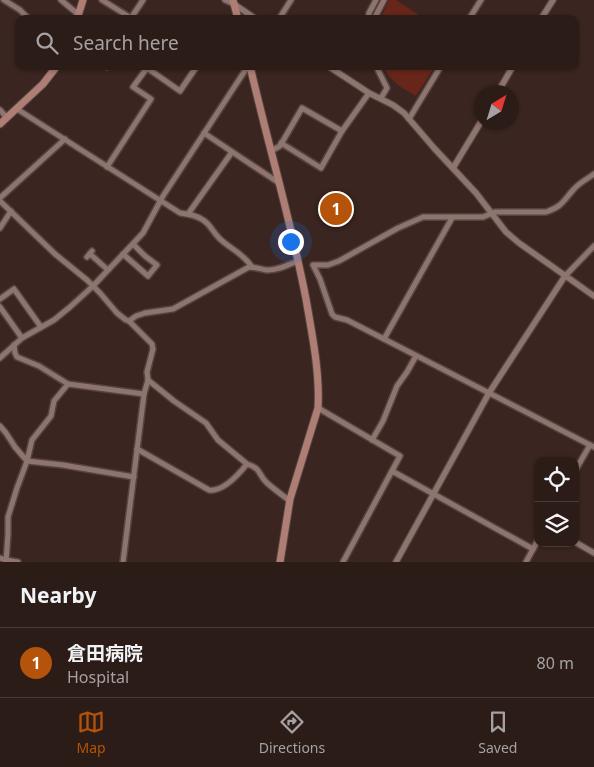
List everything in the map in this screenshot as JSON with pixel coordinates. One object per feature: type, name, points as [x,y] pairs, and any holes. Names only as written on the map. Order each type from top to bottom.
[{"type":"main road","points":[[79,15],[83,0]]},
{"type":"main road","points":[[234,2],[237,15]]},
{"type":"main road","points":[[0,124],[43,84],[54,70]]},
{"type":"main road","points":[[250,70],[298,261],[312,332],[319,396],[318,408],[290,501],[280,562]]},
{"type":"street","points":[[4,0],[24,15]]},
{"type":"street","points":[[61,0],[76,15]]},
{"type":"street","points":[[102,0],[126,15]]},
{"type":"street","points":[[133,15],[143,0]]},
{"type":"street","points":[[225,0],[234,2],[251,15]]},
{"type":"street","points":[[282,15],[291,0]]},
{"type":"street","points":[[369,15],[376,0]]},
{"type":"street","points":[[376,15],[384,0]]},
{"type":"street","points":[[472,15],[481,0]]},
{"type":"street","points":[[544,15],[553,0]]},
{"type":"street","points":[[107,167],[152,99],[133,87],[146,70]]},
{"type":"street","points":[[150,70],[180,91],[194,70]]},
{"type":"street","points":[[0,358],[22,338],[54,320],[64,312],[93,286],[143,233],[160,200],[246,70]]},
{"type":"street","points":[[334,70],[368,93],[393,104],[476,193],[506,232],[518,243],[594,296]]},
{"type":"street","points":[[378,70],[387,88],[381,98]]},
{"type":"street","points":[[409,119],[439,70]]},
{"type":"street","points":[[502,85],[511,70]]},
{"type":"street","points":[[281,143],[321,168],[368,93]]},
{"type":"street","points":[[271,151],[280,146],[302,108],[342,132]]},
{"type":"street","points":[[17,109],[180,213],[205,221],[219,238],[241,254],[252,267],[266,270],[276,269],[298,261]]},
{"type":"street","points":[[0,110],[7,118]]},
{"type":"street","points":[[453,168],[476,130]]},
{"type":"street","points":[[204,133],[279,183]]},
{"type":"street","points":[[65,139],[0,199],[55,254],[93,286],[117,313],[129,321],[152,344],[153,350],[147,372],[148,380],[144,394],[123,562]]},
{"type":"street","points":[[188,214],[232,152]]},
{"type":"street","points":[[579,465],[592,446],[347,320],[335,317],[332,314],[313,265],[328,265],[339,262],[398,228],[423,218],[483,217],[495,212],[539,213],[553,210],[564,202],[573,189],[594,174]]},
{"type":"street","points":[[0,228],[11,211]]},
{"type":"street","points":[[384,339],[452,218]]},
{"type":"street","points":[[123,254],[148,276],[157,265],[133,244]]},
{"type":"street","points":[[396,562],[489,393],[565,276],[594,246]]},
{"type":"street","points":[[90,254],[108,270]]},
{"type":"street","points":[[129,321],[136,316],[146,313],[173,309],[252,267]]},
{"type":"street","points":[[0,299],[14,289],[41,327]]},
{"type":"street","points":[[0,307],[22,338]]},
{"type":"street","points":[[14,345],[16,357],[39,366],[68,384],[144,394]]},
{"type":"street","points":[[372,440],[384,421],[397,386],[408,372],[416,356]]},
{"type":"street","points":[[148,380],[206,423],[218,440],[247,464],[256,467],[262,478],[290,501]]},
{"type":"street","points":[[6,561],[8,517],[32,440],[51,416],[54,401],[68,384]]},
{"type":"street","points":[[318,408],[400,456],[343,562]]},
{"type":"street","points":[[0,426],[27,461],[134,477]]},
{"type":"street","points":[[137,449],[209,490],[214,491],[226,485],[247,464]]},
{"type":"street","points":[[392,471],[533,549],[526,562]]},
{"type":"street","points":[[579,544],[594,553]]},
{"type":"street","points":[[0,558],[6,561],[18,562]]},
{"type":"shaded area","points":[[389,0],[396,0],[419,15],[382,15]]},
{"type":"shaded area","points":[[385,70],[432,70],[416,96],[397,84]]},
{"type":"place","name":"倉田病院","points":[[336,209]]}]
